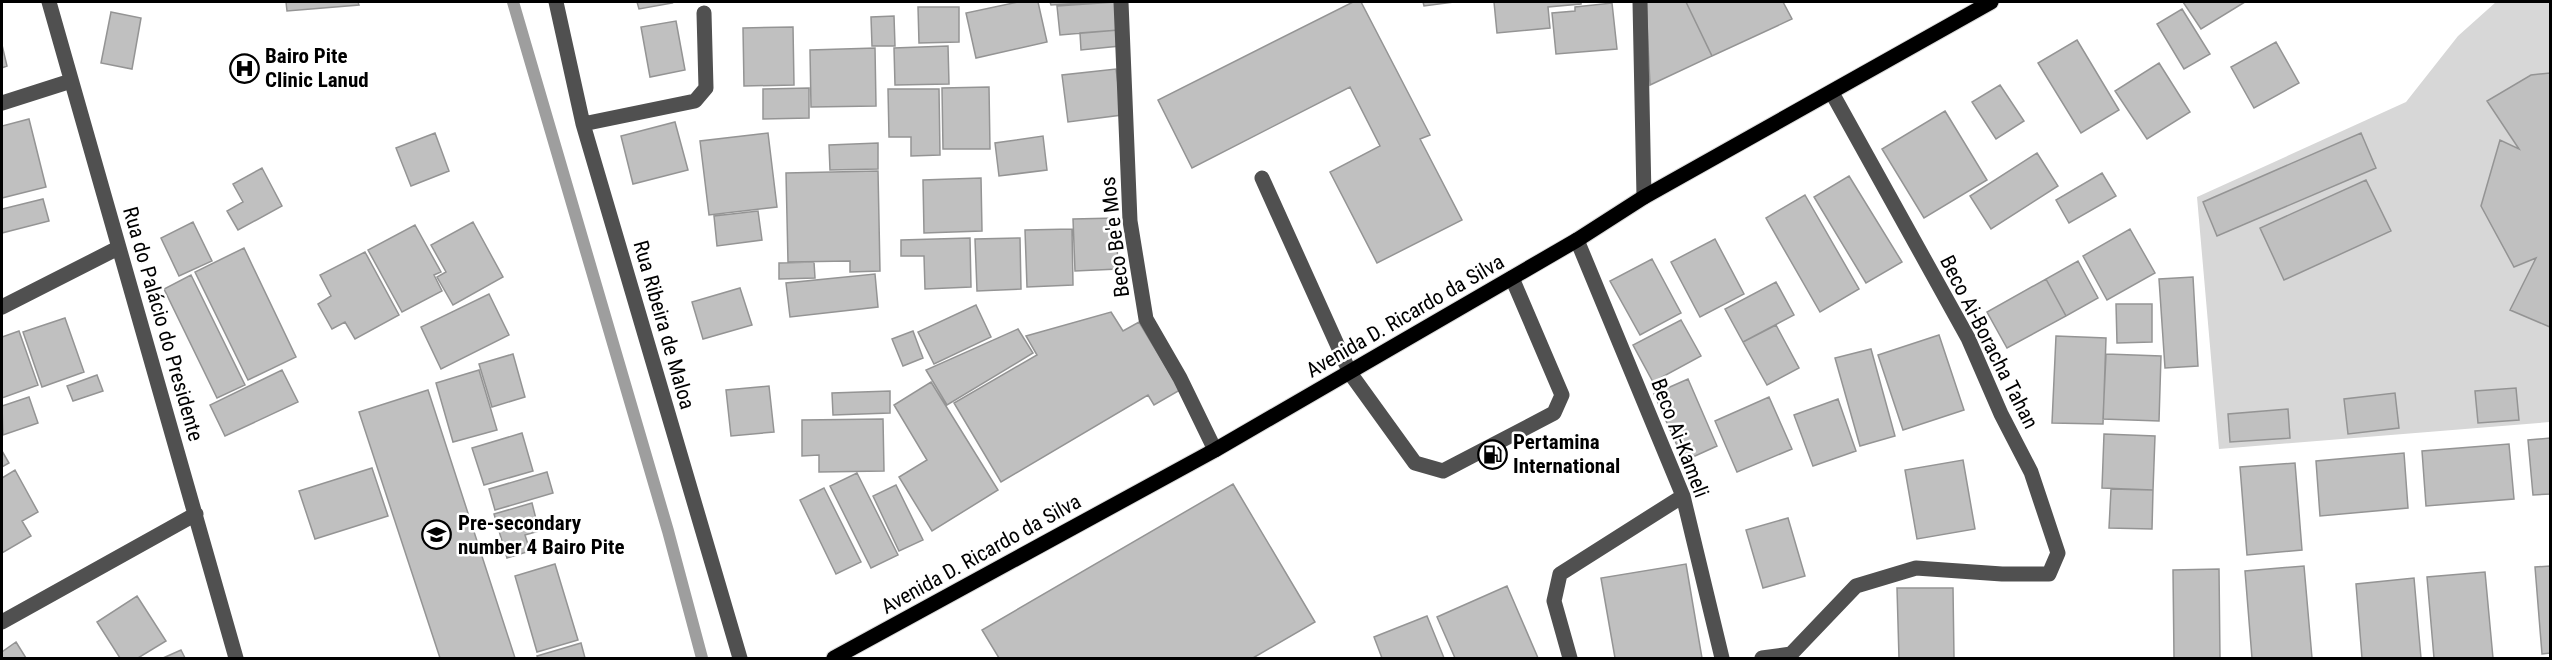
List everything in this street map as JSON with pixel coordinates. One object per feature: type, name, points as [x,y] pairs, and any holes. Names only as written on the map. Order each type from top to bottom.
[{"type":"main road","name":"Avenida D. Ricardo da Silva","points":[[834,658],[1215,450],[1577,240],[1644,197],[1991,2]]},
{"type":"street","name":"Rua do Palácio do Presidente","points":[[49,2],[236,658]]},
{"type":"street","name":"Rua Ribeira de Maloa","points":[[556,2],[584,124],[740,658]]},
{"type":"street","name":"Beco Be'e Mos","points":[[1121,2],[1130,220],[1146,319],[1180,378],[1215,450]]},
{"type":"street","points":[[1640,2],[1644,197]]},
{"type":"street","points":[[584,124],[694,101],[706,88],[704,13]]},
{"type":"street","points":[[2,103],[71,81]]},
{"type":"street","name":"Beco Ai-Boracha Tahan","points":[[1762,658],[1791,654],[1856,586],[1916,568],[2002,574],[2049,574],[2058,553],[2031,472],[2001,414],[1968,338],[1832,93]]},
{"type":"street","points":[[1262,178],[1350,373],[1414,464],[1443,471],[1554,413],[1562,395],[1512,278]]},
{"type":"street","name":"Beco Ai-Kameli","points":[[1577,240],[1683,496],[1722,658]]},
{"type":"street","points":[[2,308],[118,248]]},
{"type":"street","points":[[1570,658],[1554,601],[1560,574],[1683,496]]},
{"type":"street","points":[[2,622],[196,514]]},
{"type":"shaded area","points":[[2496,2],[2550,2],[2550,422],[2219,449],[2197,197],[2406,102],[2458,36]]},
{"type":"building","points":[[286,2],[358,2],[359,5],[287,11]]},
{"type":"building","points":[[637,2],[671,2],[672,3],[639,9]]},
{"type":"building","points":[[1018,2],[1038,2],[1047,42],[976,58],[966,13]]},
{"type":"building","points":[[1050,2],[1099,2],[1051,5]]},
{"type":"building","points":[[1116,2],[1118,30],[1060,35],[1057,6]]},
{"type":"building","points":[[1353,2],[1361,2],[1430,135],[1420,139],[1462,220],[1377,263],[1330,172],[1380,146],[1350,87],[1192,168],[1158,100]]},
{"type":"building","points":[[1423,2],[1454,2],[1424,6]]},
{"type":"building","points":[[1494,2],[1581,2],[1581,4],[1548,7],[1550,28],[1497,33]]},
{"type":"building","points":[[1646,2],[1686,2],[1712,56],[1650,85]]},
{"type":"building","points":[[1686,2],[1783,2],[1792,19],[1712,56]]},
{"type":"building","points":[[2183,2],[2245,2],[2201,29]]},
{"type":"building","points":[[1612,3],[1617,49],[1556,54],[1552,13],[1575,11],[1575,7]]},
{"type":"building","points":[[918,7],[959,7],[959,42],[919,43]]},
{"type":"building","points":[[2182,9],[2210,54],[2184,69],[2157,24]]},
{"type":"building","points":[[111,12],[141,18],[132,69],[101,63]]},
{"type":"building","points":[[894,16],[895,46],[872,46],[871,17]]},
{"type":"building","points":[[676,21],[685,70],[650,77],[641,27]]},
{"type":"building","points":[[793,27],[794,85],[744,86],[743,28]]},
{"type":"building","points":[[1118,30],[1120,46],[1081,50],[1080,33]]},
{"type":"building","points":[[2077,40],[2119,110],[2081,133],[2038,63]]},
{"type":"building","points":[[2276,42],[2299,83],[2254,108],[2231,67]]},
{"type":"building","points":[[2,45],[7,66],[2,68]]},
{"type":"building","points":[[948,46],[949,84],[895,85],[894,48]]},
{"type":"building","points":[[875,48],[876,106],[811,107],[810,50]]},
{"type":"building","points":[[2159,63],[2190,112],[2147,139],[2115,91]]},
{"type":"building","points":[[1116,69],[1122,115],[1068,122],[1062,75]]},
{"type":"building","points":[[2550,73],[2550,327],[2510,310],[2536,258],[2514,267],[2481,206],[2500,140],[2519,149],[2487,101],[2531,75]]},
{"type":"building","points":[[2000,85],[2024,121],[1996,139],[1972,102]]},
{"type":"building","points":[[989,87],[990,149],[943,149],[942,88]]},
{"type":"building","points":[[809,88],[809,118],[763,119],[763,89]]},
{"type":"building","points":[[888,89],[939,89],[940,155],[911,156],[911,137],[889,137]]},
{"type":"building","points":[[1945,111],[1987,180],[1924,218],[1882,149]]},
{"type":"building","points":[[29,119],[46,187],[2,198],[2,126]]},
{"type":"building","points":[[675,122],[688,170],[633,184],[621,136]]},
{"type":"building","points":[[435,133],[449,171],[411,186],[396,148]]},
{"type":"building","points":[[768,133],[777,207],[709,215],[700,141]]},
{"type":"building","points":[[2361,133],[2376,168],[2217,236],[2203,202]]},
{"type":"building","points":[[1043,136],[1047,170],[999,176],[995,143]]},
{"type":"building","points":[[878,143],[878,169],[830,170],[829,145]]},
{"type":"building","points":[[2037,153],[2058,186],[1991,229],[1970,196]]},
{"type":"building","points":[[262,168],[282,206],[238,230],[227,211],[243,202],[233,184]]},
{"type":"building","points":[[878,171],[880,271],[850,272],[850,261],[788,262],[786,173]]},
{"type":"building","points":[[2102,173],[2116,196],[2069,223],[2056,200]]},
{"type":"building","points":[[1849,176],[1902,262],[1866,283],[1814,197]]},
{"type":"building","points":[[981,178],[982,231],[924,233],[923,180]]},
{"type":"building","points":[[2366,180],[2391,231],[2284,280],[2260,228]]},
{"type":"building","points":[[1805,195],[1859,289],[1820,312],[1766,218]]},
{"type":"building","points":[[43,199],[49,221],[2,233],[2,209]]},
{"type":"building","points":[[758,211],[762,240],[717,246],[714,216]]},
{"type":"building","points":[[1116,218],[1118,269],[1075,271],[1073,219]]},
{"type":"building","points":[[193,222],[212,261],[179,276],[161,238]]},
{"type":"building","points":[[473,222],[503,277],[453,305],[437,277],[446,272],[431,245]]},
{"type":"building","points":[[415,225],[441,272],[434,275],[442,291],[402,312],[368,250]]},
{"type":"building","points":[[1072,229],[1073,285],[1027,287],[1025,230]]},
{"type":"building","points":[[2130,229],[2155,273],[2107,300],[2083,256]]},
{"type":"building","points":[[970,238],[971,287],[925,289],[924,256],[901,256],[901,240]]},
{"type":"building","points":[[1020,238],[1021,289],[977,291],[975,239]]},
{"type":"building","points":[[1715,239],[1744,294],[1700,317],[1671,262]]},
{"type":"building","points":[[244,248],[296,357],[248,380],[195,272]]},
{"type":"building","points":[[365,252],[399,315],[355,339],[345,322],[332,329],[318,304],[331,296],[320,275]]},
{"type":"building","points":[[1652,259],[1681,313],[1640,335],[1610,281]]},
{"type":"building","points":[[2078,261],[2098,298],[2066,316],[2046,279]]},
{"type":"building","points":[[814,262],[815,278],[779,279],[779,263]]},
{"type":"building","points":[[875,274],[878,307],[790,317],[786,283]]},
{"type":"building","points":[[191,275],[245,385],[217,398],[164,289]]},
{"type":"building","points":[[2193,277],[2198,366],[2165,368],[2159,279]]},
{"type":"building","points":[[2046,279],[2066,316],[2007,348],[1987,312]]},
{"type":"building","points":[[1776,282],[1794,315],[1743,342],[1725,309]]},
{"type":"building","points":[[740,288],[752,325],[703,339],[692,302]]},
{"type":"building","points":[[489,294],[509,335],[441,369],[421,327]]},
{"type":"building","points":[[2116,304],[2152,304],[2152,342],[2117,343]]},
{"type":"building","points":[[976,305],[991,337],[934,364],[918,332]]},
{"type":"building","points":[[1111,312],[1123,331],[1139,322],[1180,390],[1154,405],[1148,395],[1001,482],[954,403],[1037,355],[1026,336]]},
{"type":"building","points":[[65,318],[84,372],[42,387],[23,332]]},
{"type":"building","points":[[1681,320],[1701,356],[1653,382],[1633,345]]},
{"type":"building","points":[[1776,325],[1799,368],[1767,385],[1743,342]]},
{"type":"building","points":[[1018,329],[1033,353],[947,405],[926,370]]},
{"type":"building","points":[[19,331],[38,385],[2,398],[2,337]]},
{"type":"building","points":[[913,331],[923,358],[903,366],[892,339]]},
{"type":"building","points":[[1939,335],[1964,410],[1903,430],[1878,355]]},
{"type":"building","points":[[2056,336],[2106,338],[2103,424],[2052,423]]},
{"type":"building","points":[[1871,349],[1895,436],[1860,446],[1835,358]]},
{"type":"building","points":[[513,354],[525,397],[492,407],[479,364]]},
{"type":"building","points":[[2106,354],[2161,356],[2159,421],[2103,419]]},
{"type":"building","points":[[282,370],[298,402],[225,436],[210,405]]},
{"type":"building","points":[[479,370],[497,430],[453,442],[436,383]]},
{"type":"building","points":[[97,375],[103,391],[73,401],[67,386]]},
{"type":"building","points":[[1688,379],[1717,446],[1684,461],[1654,394]]},
{"type":"building","points":[[931,382],[998,490],[932,531],[899,477],[927,460],[894,405]]},
{"type":"building","points":[[769,386],[774,432],[731,436],[726,390]]},
{"type":"building","points":[[2516,388],[2519,420],[2478,423],[2475,391]]},
{"type":"building","name":"Pre-secondary number 4 Bairo Pite","points":[[428,390],[515,658],[440,658],[359,412]]},
{"type":"building","points":[[890,391],[890,413],[833,415],[832,393]]},
{"type":"building","points":[[2395,393],[2399,428],[2348,434],[2344,399]]},
{"type":"building","points":[[29,397],[38,423],[3,435],[2,406]]},
{"type":"building","points":[[1769,397],[1792,449],[1737,472],[1715,421]]},
{"type":"building","points":[[1838,399],[1856,451],[1813,466],[1794,415]]},
{"type":"building","points":[[2288,409],[2290,438],[2230,442],[2228,414]]},
{"type":"building","points":[[883,419],[884,471],[819,472],[819,455],[802,456],[802,420]]},
{"type":"building","points":[[522,433],[533,471],[484,485],[472,448]]},
{"type":"building","points":[[2104,434],[2155,436],[2153,490],[2102,488]]},
{"type":"building","points":[[2550,438],[2550,494],[2533,495],[2528,440]]},
{"type":"building","points":[[2509,444],[2514,499],[2426,506],[2422,451]]},
{"type":"building","points":[[2,451],[9,463],[2,467]]},
{"type":"building","points":[[2404,453],[2408,508],[2320,516],[2316,461]]},
{"type":"building","points":[[1963,460],[1975,529],[1917,539],[1905,470]]},
{"type":"building","points":[[2295,463],[2302,550],[2247,555],[2240,467]]},
{"type":"building","points":[[372,468],[388,516],[315,539],[299,491]]},
{"type":"building","points":[[15,470],[38,512],[22,521],[31,536],[2,553],[2,478]]},
{"type":"building","points":[[547,472],[553,493],[495,510],[489,489]]},
{"type":"building","points":[[857,473],[898,555],[871,568],[830,486]]},
{"type":"building","points":[[1233,484],[1315,622],[1253,658],[999,658],[982,630]]},
{"type":"building","points":[[896,485],[923,540],[899,551],[873,496]]},
{"type":"building","points":[[824,488],[861,562],[836,574],[800,500]]},
{"type":"building","points":[[2111,489],[2153,490],[2152,529],[2109,528]]},
{"type":"building","points":[[532,503],[539,531],[525,535],[530,551],[507,558],[494,514]]},
{"type":"building","points":[[1788,518],[1805,576],[1763,588],[1746,530]]},
{"type":"building","points":[[555,564],[578,640],[537,652],[515,576]]},
{"type":"building","points":[[1686,564],[1702,658],[1615,658],[1601,578]]},
{"type":"building","points":[[2304,566],[2312,658],[2252,658],[2245,571]]},
{"type":"building","points":[[2550,566],[2550,653],[2542,654],[2535,567]]},
{"type":"building","points":[[2219,569],[2220,658],[2174,658],[2173,570]]},
{"type":"building","points":[[2485,572],[2493,658],[2434,658],[2427,577]]},
{"type":"building","points":[[2414,578],[2421,658],[2362,658],[2356,584]]},
{"type":"building","points":[[1507,586],[1538,658],[1455,658],[1437,617]]},
{"type":"building","points":[[1897,588],[1953,588],[1954,658],[1899,658]]},
{"type":"building","points":[[137,596],[166,641],[138,658],[120,658],[97,622]]},
{"type":"building","points":[[1427,616],[1444,658],[1382,658],[1374,637]]},
{"type":"building","points":[[16,642],[26,658],[2,658],[2,652]]},
{"type":"building","points":[[581,643],[585,658],[538,658],[537,656]]},
{"type":"building","points":[[181,650],[185,658],[163,658]]},
{"type":"waterway","points":[[513,2],[668,531],[702,658]]},
{"type":"place","name":"Bairo Pite Clinic Lanud","points":[[244,68]]},
{"type":"place","name":"Pertamina International","points":[[1492,454]]},
{"type":"place","name":"Pre-secondary number 4 Bairo Pite","points":[[437,535]]}]
